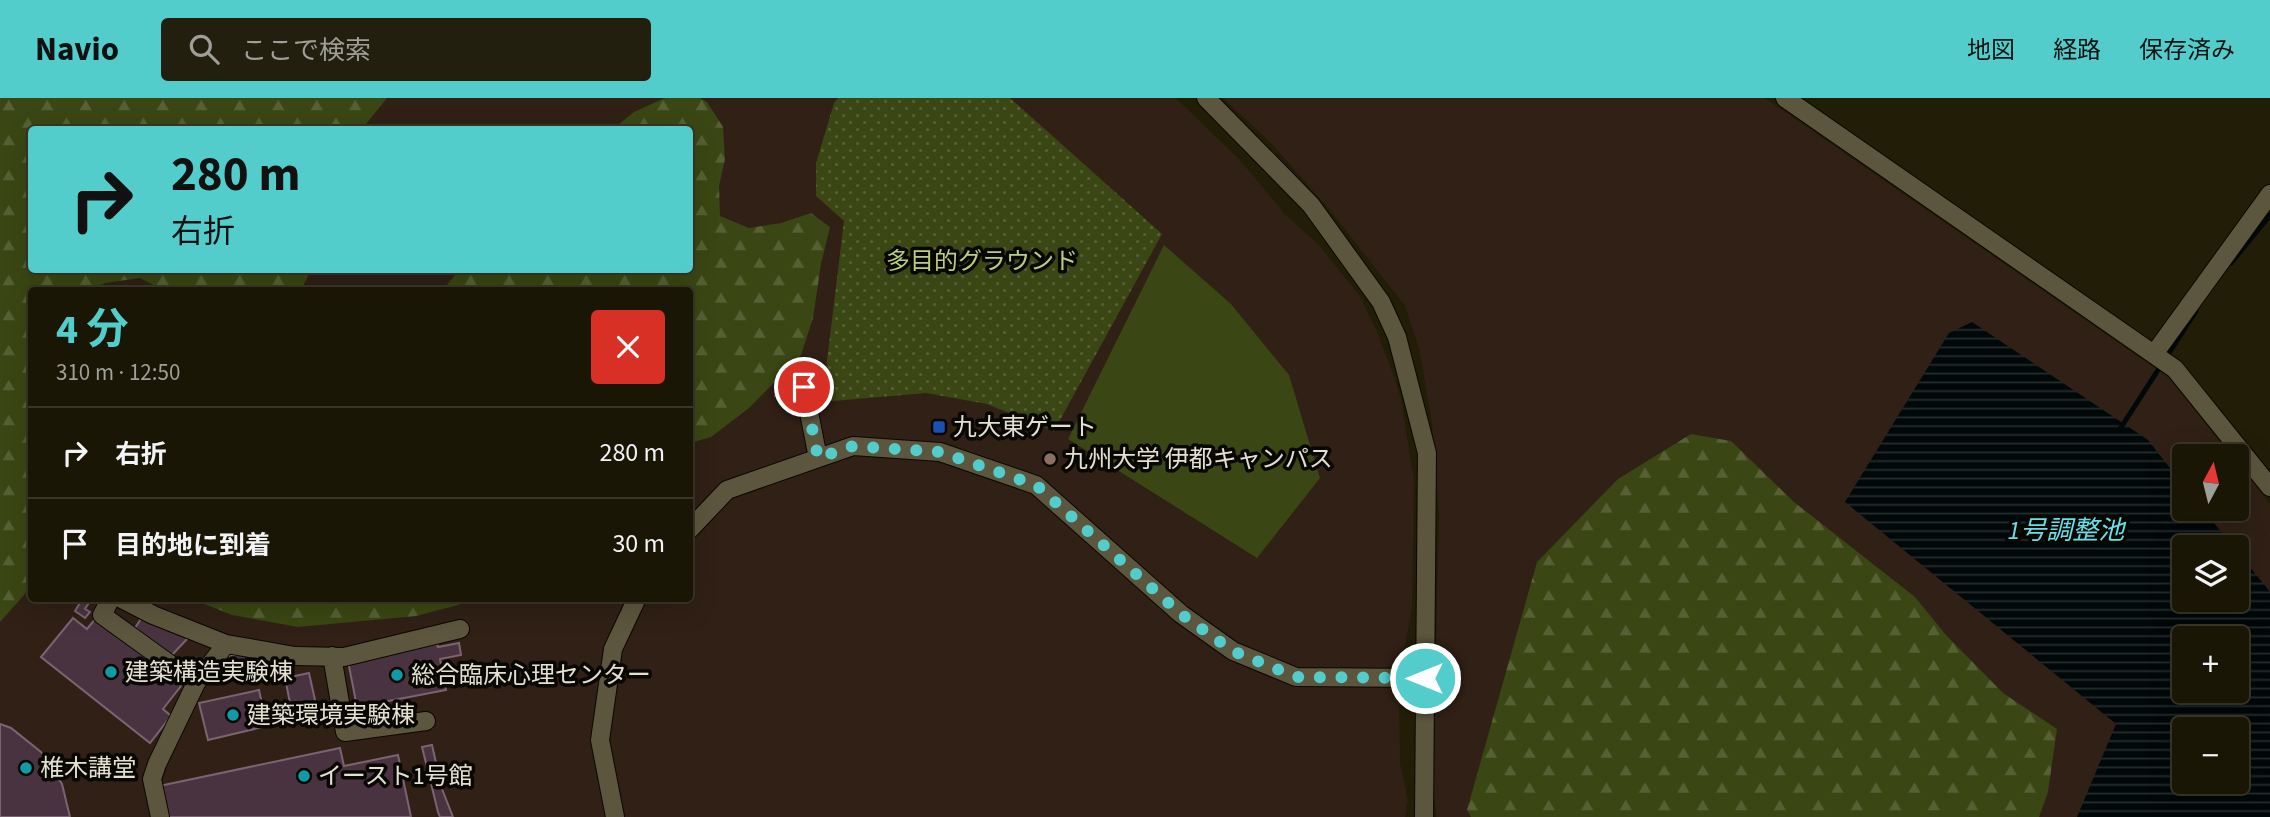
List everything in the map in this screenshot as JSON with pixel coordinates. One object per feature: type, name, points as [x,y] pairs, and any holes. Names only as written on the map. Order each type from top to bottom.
[{"type":"street","points":[[1206,98],[1311,205],[1381,302],[1397,337],[1427,453],[1424,817]]},
{"type":"street","points":[[1785,98],[2175,369],[2270,487]]},
{"type":"street","points":[[2154,354],[2270,194]]},
{"type":"street","points":[[804,387],[818,458]]},
{"type":"street","points":[[693,526],[727,490],[853,446],[940,452],[1036,485],[1181,614],[1233,651],[1296,677],[1425,678]]},
{"type":"street","points":[[109,602],[102,614],[196,683]]},
{"type":"street","points":[[128,602],[226,644],[295,656],[344,657],[460,629]]},
{"type":"street","points":[[615,817],[600,740],[613,649],[635,602]]},
{"type":"street","points":[[160,817],[152,779],[156,764],[196,683],[226,644]]},
{"type":"street","points":[[332,656],[345,732],[426,721]]},
{"type":"shaded area","name":"九州大学 伊都キャンパス","points":[[0,98],[1176,98],[1240,160],[1286,215],[1319,245],[1360,296],[1394,376],[1401,399],[1414,481],[1412,608],[1399,679],[1400,763],[1408,801],[1405,817],[0,817]]},
{"type":"shaded area","points":[[1223,98],[1765,98],[2169,378],[2222,444],[2172,444],[2172,522],[2249,522],[2249,477],[2270,504],[2270,817],[1437,817],[1433,787],[1439,513],[1432,424],[1419,348],[1405,306],[1329,209],[1271,143]]},
{"type":"green space","points":[[0,98],[387,98],[364,126],[28,126],[28,273],[310,273],[302,287],[157,287],[140,278],[105,283],[98,287],[28,287],[28,590],[0,622]]},
{"type":"green space","points":[[665,98],[700,98],[707,102],[723,127],[725,159],[719,186],[720,216],[749,228],[781,223],[811,213],[830,227],[813,318],[801,355],[749,408],[711,437],[693,442],[693,287],[443,287],[457,273],[693,273],[693,126],[617,126],[634,112]]},
{"type":"green space","name":"多目的グラウンド","points":[[838,98],[1010,98],[1162,234],[1054,431],[987,404],[926,393],[822,402],[844,221],[816,196],[816,163],[834,103]]},
{"type":"green space","points":[[1164,245],[1231,304],[1289,375],[1320,478],[1257,558],[1068,439]]},
{"type":"green space","points":[[1691,434],[1731,441],[1794,502],[1915,597],[1946,635],[2003,693],[2057,729],[2048,792],[2039,817],[1471,817],[1467,810],[1537,562],[1618,479]]},
{"type":"green space","points":[[200,602],[462,602],[416,616],[298,627],[232,615]]},
{"type":"water","name":"1号調整池","points":[[1972,322],[2148,440],[2172,471],[2172,522],[2213,522],[2224,535],[2172,535],[2172,612],[2249,612],[2249,566],[2270,592],[2270,817],[2077,817],[2116,724],[1845,502],[1949,333]]},
{"type":"building","points":[[788,382],[793,386],[790,390],[793,393],[784,403],[775,396]]},
{"type":"building","points":[[81,602],[89,602],[85,609],[90,612],[85,618],[75,611]]},
{"type":"building","points":[[142,617],[188,638],[172,655],[135,628]]},
{"type":"building","name":"建築構造実験棟","points":[[73,618],[87,629],[96,618],[181,686],[163,709],[171,716],[150,743],[41,657]]},
{"type":"building","name":"総合臨床心理センター","points":[[459,643],[461,655],[440,659],[446,690],[357,707],[348,661],[437,644],[438,647]]},
{"type":"building","points":[[253,652],[257,675],[233,679],[230,656]]},
{"type":"building","points":[[309,673],[319,718],[294,723],[285,678]]},
{"type":"building","name":"建築環境実験棟","points":[[259,690],[267,726],[208,740],[199,703]]},
{"type":"building","name":"椎木講堂","points":[[0,724],[11,728],[41,752],[62,784],[70,817],[0,817]]},
{"type":"building","points":[[432,745],[442,789],[453,817],[440,817],[438,812],[422,747]]},
{"type":"building","name":"イースト1号館","points":[[340,748],[344,766],[398,755],[411,817],[166,817],[159,786]]},
{"type":"waterway","points":[[2231,263],[2270,215]]},
{"type":"waterway","points":[[2120,429],[2196,311]]},
{"type":"place","name":"九大東ゲート","points":[[939,427]]},
{"type":"place","name":"九州大学 伊都キャンパス","points":[[1050,459]]},
{"type":"place","name":"建築構造実験棟","points":[[111,672]]},
{"type":"place","name":"総合臨床心理センター","points":[[397,675]]},
{"type":"place","name":"建築環境実験棟","points":[[233,715]]},
{"type":"place","name":"椎木講堂","points":[[26,768]]},
{"type":"place","name":"イースト1号館","points":[[304,776]]},
{"type":"route","points":[[804,387],[818,458],[853,446],[940,452],[1036,485],[1181,614],[1233,651],[1296,677],[1425,678]]}]
